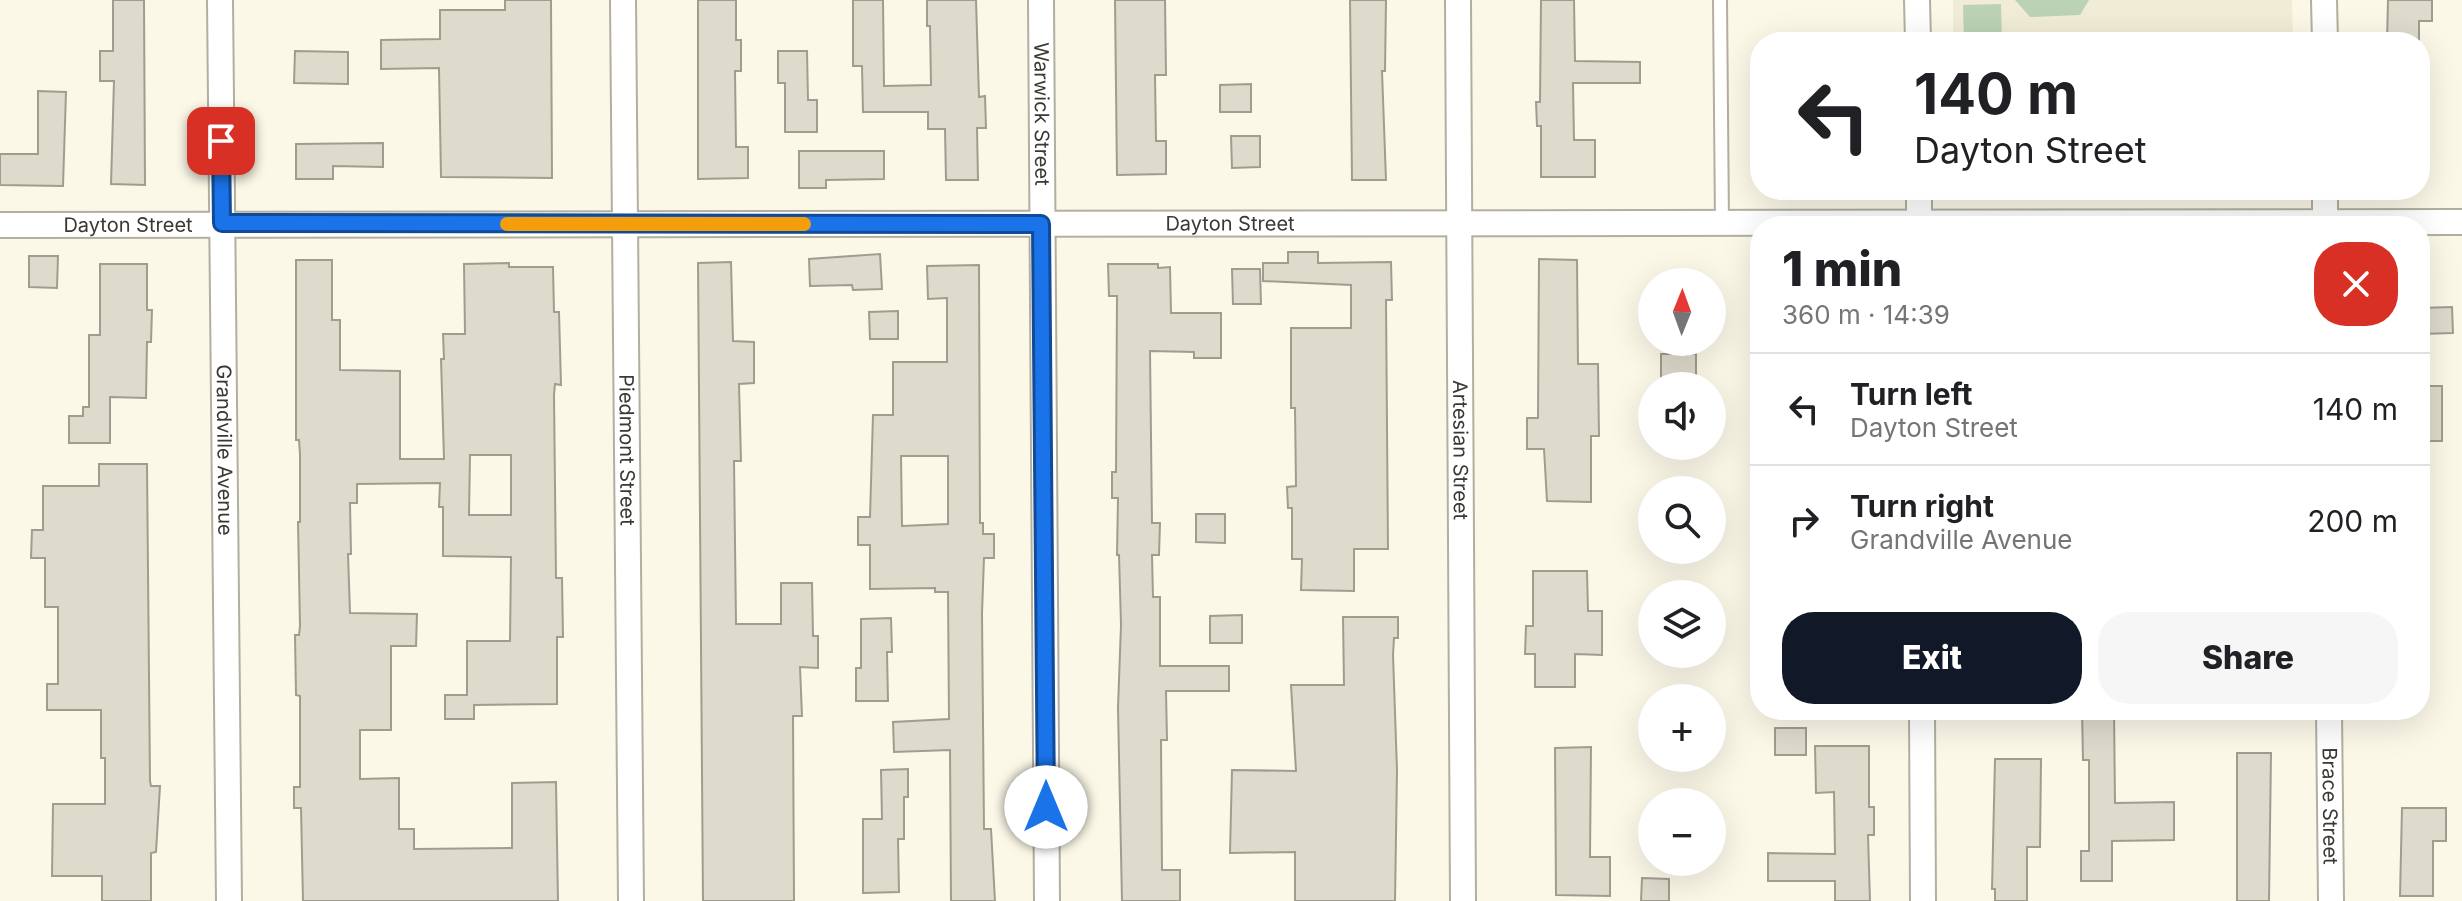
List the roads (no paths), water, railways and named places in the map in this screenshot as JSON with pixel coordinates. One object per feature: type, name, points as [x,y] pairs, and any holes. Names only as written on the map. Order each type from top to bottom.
[{"type":"street","name":"Grandville Avenue","points":[[220,0],[229,901]]},
{"type":"street","name":"Piedmont Street","points":[[623,0],[631,901]]},
{"type":"street","name":"Warwick Street","points":[[1041,0],[1047,901]]},
{"type":"street","name":"Artesian Street","points":[[1458,0],[1463,901]]},
{"type":"street","points":[[1917,0],[1918,32]]},
{"type":"street","points":[[2324,0],[2325,32]]},
{"type":"street","name":"Dayton Street","points":[[2430,222],[2462,222]]},
{"type":"street","name":"Dayton Street","points":[[0,225],[1750,223]]},
{"type":"street","points":[[1922,720],[1923,901]]},
{"type":"street","name":"Brace Street","points":[[2329,720],[2331,901]]},
{"type":"lane","points":[[1720,0],[1722,223]]}]
